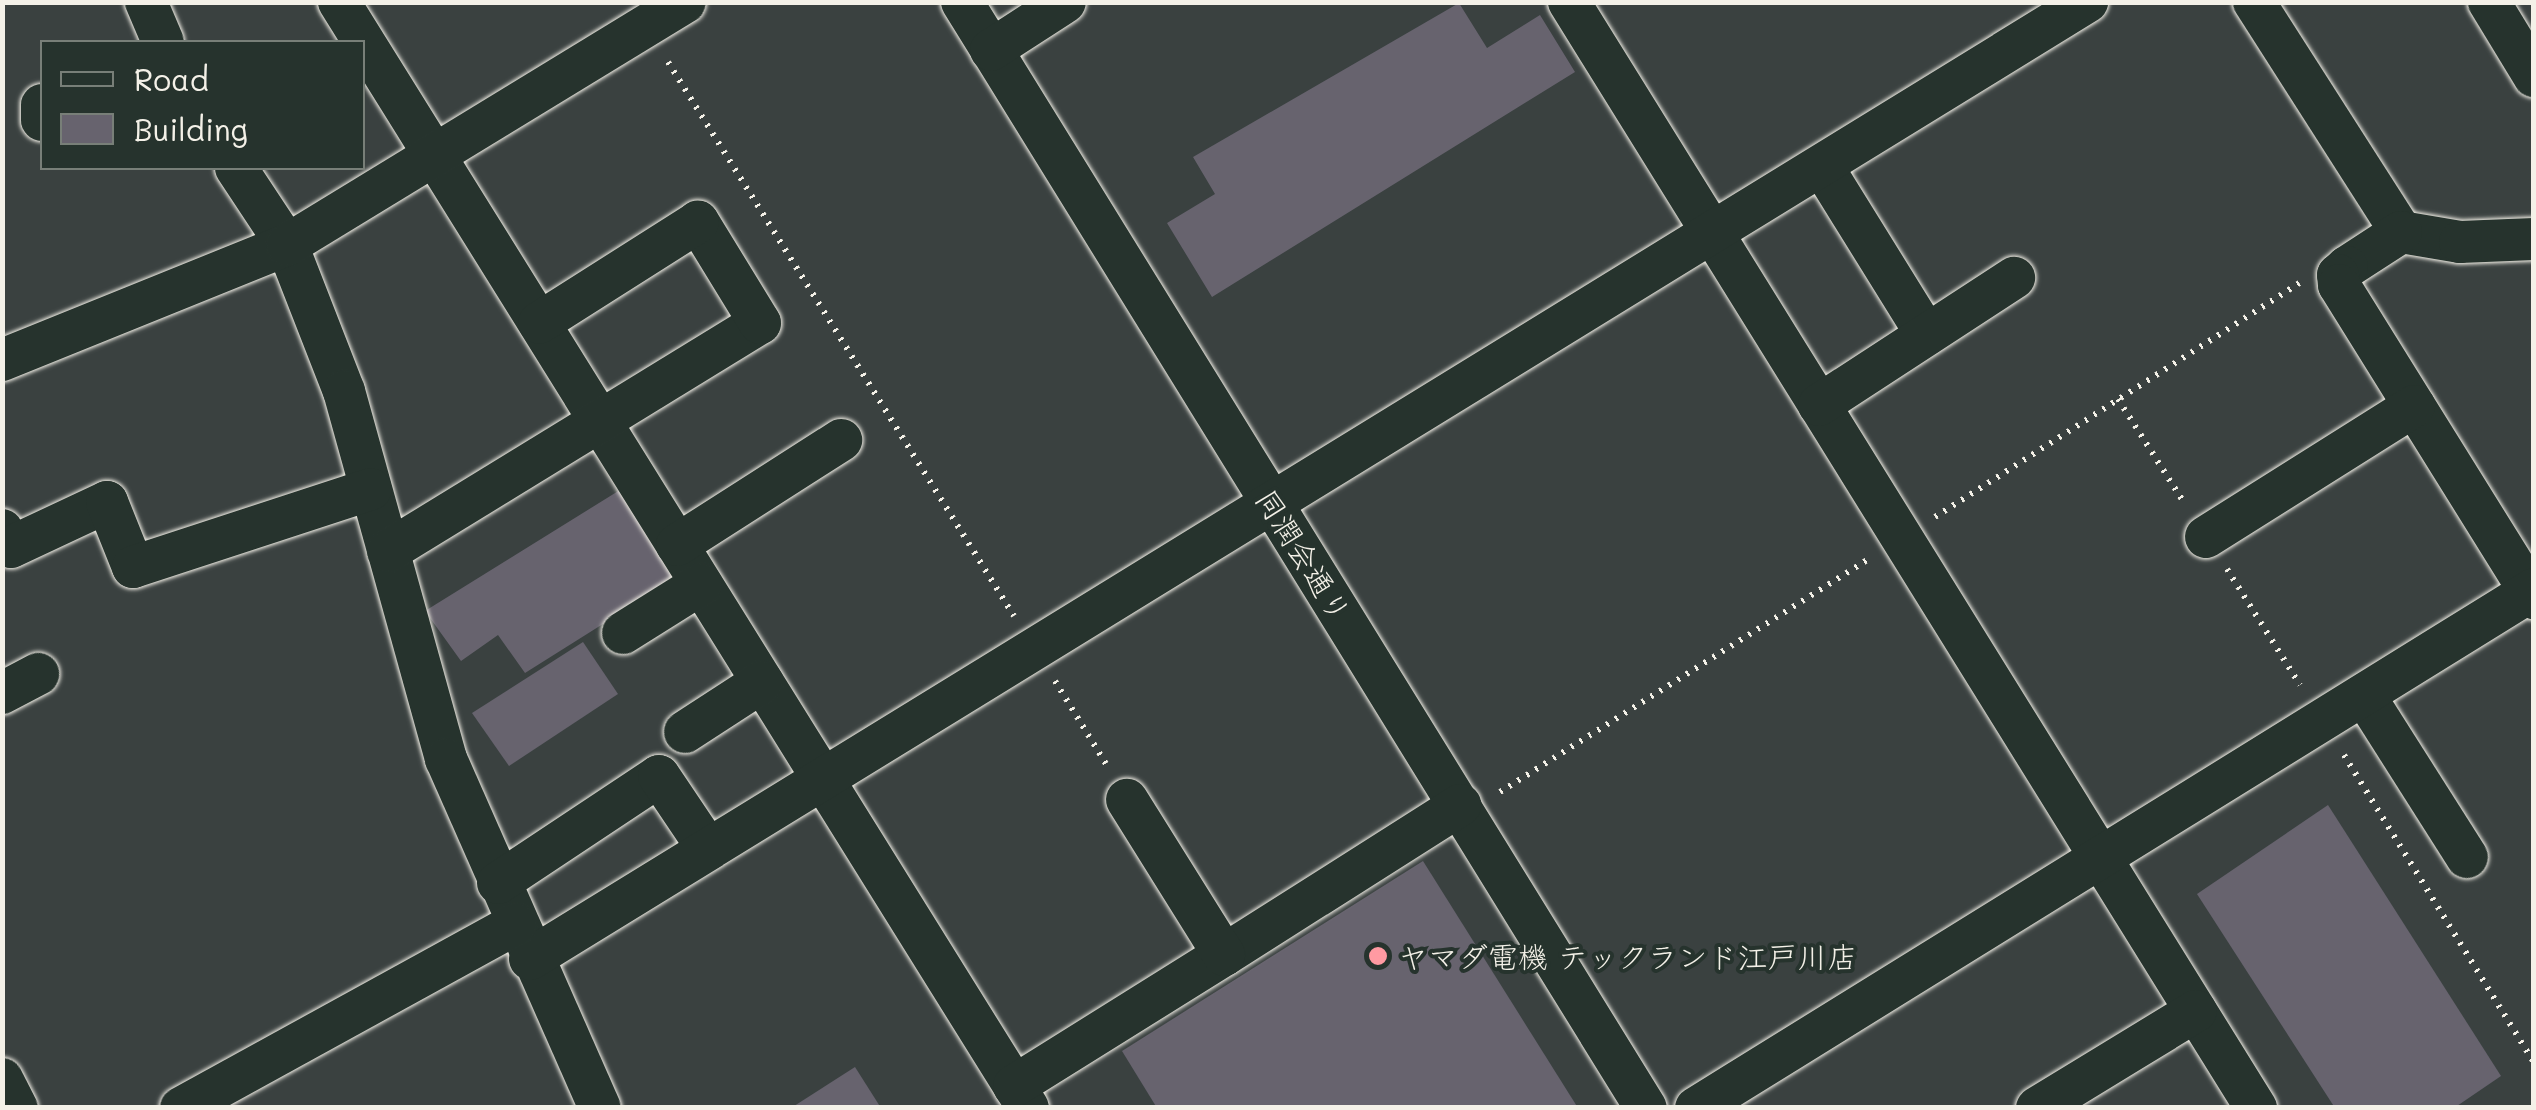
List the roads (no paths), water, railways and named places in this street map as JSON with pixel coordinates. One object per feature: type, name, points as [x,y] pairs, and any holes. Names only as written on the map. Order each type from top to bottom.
[{"type":"street","points":[[146,2],[163,40]]},
{"type":"street","points":[[339,2],[363,40]]},
{"type":"street","points":[[2,360],[288,245],[685,2]]},
{"type":"street","name":"同潤会通り","points":[[962,2],[1646,1108]]},
{"type":"street","points":[[991,50],[1065,2]]},
{"type":"street","points":[[1569,2],[2256,1108]]},
{"type":"street","points":[[181,1108],[708,850],[2088,2]]},
{"type":"street","points":[[2254,2],[2401,232]]},
{"type":"street","points":[[2488,2],[2534,76]]},
{"type":"street","points":[[365,44],[1021,1097],[1224,955],[1462,810]]},
{"type":"street","points":[[1822,166],[1926,334]]},
{"type":"street","points":[[237,170],[288,245],[344,391],[446,758],[594,1106]]},
{"type":"street","points":[[388,551],[760,323],[698,222],[539,323]]},
{"type":"street","points":[[1696,1108],[2532,593],[2340,286],[2338,275],[2401,232],[2460,242],[2534,239]]},
{"type":"street","points":[[1819,404],[2014,278]]},
{"type":"street","points":[[2206,537],[2414,406]]},
{"type":"street","points":[[676,544],[840,440]]},
{"type":"street","points":[[2,530],[11,547],[107,502],[133,567],[371,489]]},
{"type":"street","points":[[623,633],[701,584]]},
{"type":"street","points":[[686,732],[762,682]]},
{"type":"street","points":[[2364,695],[2467,857]]},
{"type":"street","points":[[498,883],[659,776],[708,850]]},
{"type":"street","points":[[1128,800],[1224,955]]},
{"type":"street","points":[[2036,1108],[2196,1011]]},
{"type":"street","points":[[2,1079],[17,1108]]},
{"type":"place","name":"ヤマダ電機 テックランド江戸川店","points":[[1378,956]]}]
